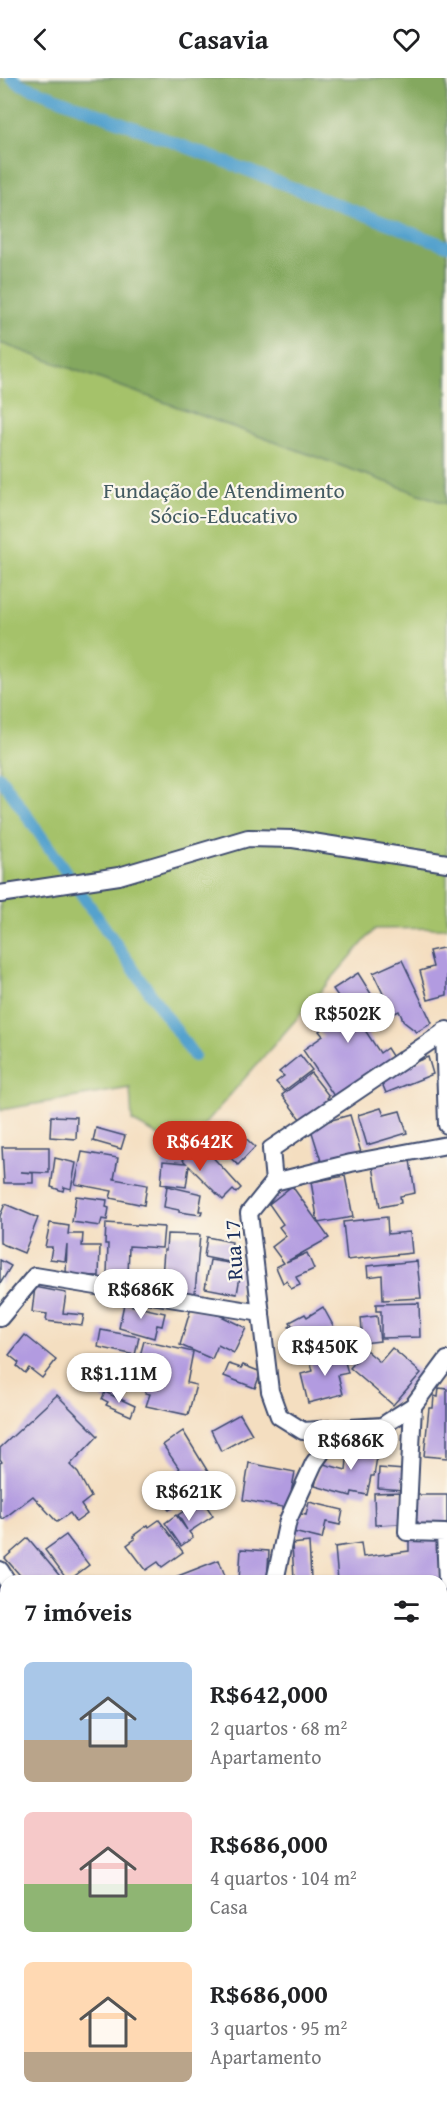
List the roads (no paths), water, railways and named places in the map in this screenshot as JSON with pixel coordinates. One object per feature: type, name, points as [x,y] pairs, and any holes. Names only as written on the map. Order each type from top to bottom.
[{"type":"lane","points":[[0,894],[119,876],[248,838],[293,839],[447,863]]},
{"type":"lane","points":[[445,1030],[447,1125]]},
{"type":"lane","points":[[445,1030],[271,1149],[274,1182],[351,1163],[447,1145]]},
{"type":"lane","name":"Rua 17","points":[[274,1182],[249,1214],[270,1391],[279,1416],[303,1431],[382,1426],[414,1406]]},
{"type":"lane","points":[[0,1318],[35,1276],[261,1313]]},
{"type":"lane","points":[[447,1360],[414,1406],[407,1532],[445,1533],[447,1575]]},
{"type":"lane","points":[[276,1575],[288,1520],[314,1463],[338,1429]]},
{"type":"waterway","points":[[12,78],[20,84],[447,246]]},
{"type":"waterway","points":[[0,777],[194,1056]]},
{"type":"park label","name":"Fundação de Atendimento Sócio-Educativo","points":[[224,503]]}]
